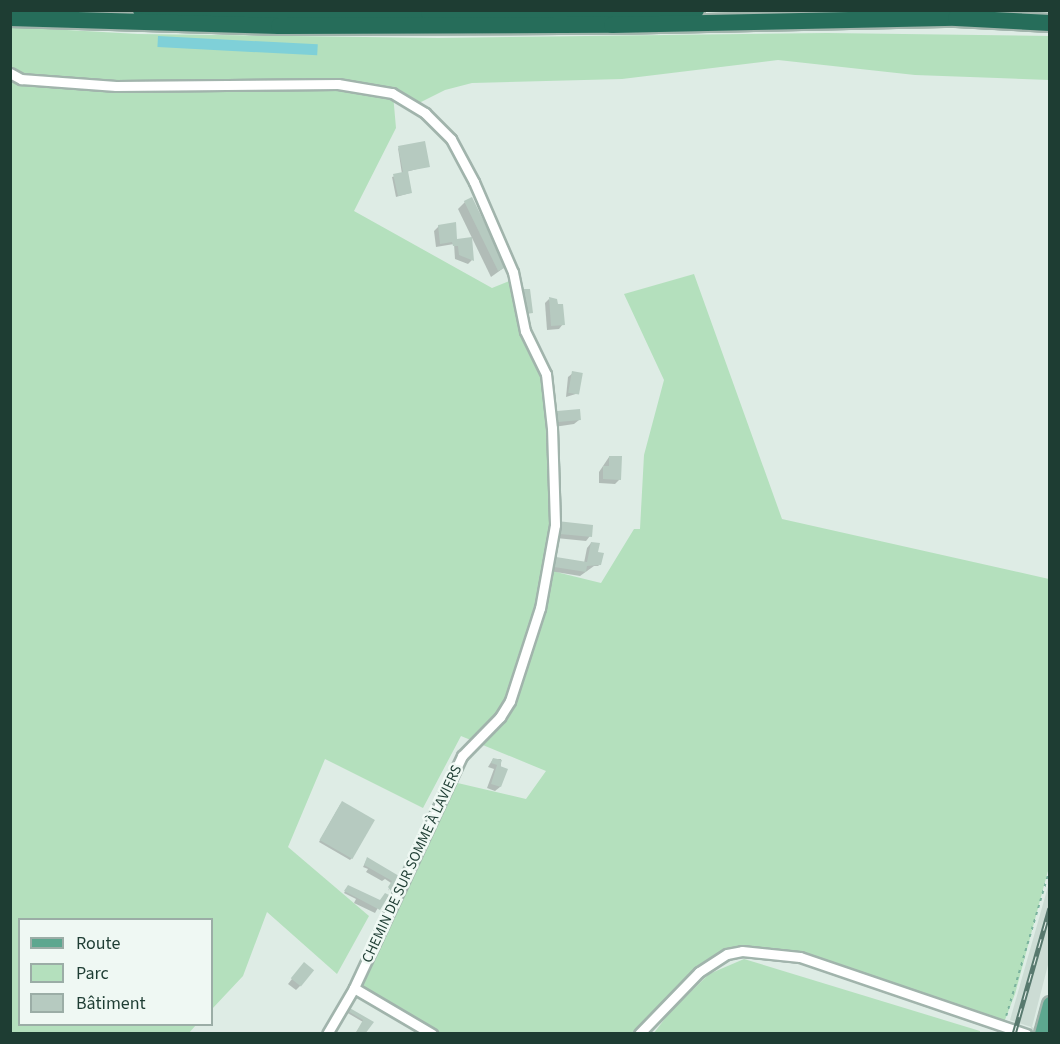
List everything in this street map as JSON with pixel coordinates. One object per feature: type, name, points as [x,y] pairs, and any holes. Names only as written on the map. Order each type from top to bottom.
[{"type":"highway","points":[[141,10],[441,13],[696,10]]},
{"type":"highway","points":[[10,18],[405,27],[956,18],[1050,23]]},
{"type":"main road","points":[[1042,1034],[1050,1004]]},
{"type":"street","name":"CHEMIN DE SUR SOMME À LAVIERS","points":[[10,73],[21,79],[116,86],[338,84],[393,93],[415,105],[438,124],[451,139],[474,182],[513,272],[525,331],[546,374],[552,428],[555,525],[540,608],[510,700],[500,717],[470,745],[453,772],[354,988],[327,1034]]},
{"type":"street","points":[[639,1034],[699,972],[727,954],[742,951],[800,957],[1026,1034]]},
{"type":"street","points":[[354,988],[432,1034]]},
{"type":"path","points":[[1003,1025],[1015,993],[1050,867]]},
{"type":"shaded area","points":[[1049,883],[1049,961],[1032,1027],[1046,1033],[1029,1033],[1031,1027],[1010,1020]]},
{"type":"green space","points":[[10,11],[51,11],[49,29],[138,34],[438,38],[827,33],[1049,36],[1049,80],[915,75],[778,60],[622,79],[472,83],[445,90],[415,105],[393,94],[396,128],[354,211],[492,288],[514,279],[521,318],[542,364],[555,503],[548,570],[601,583],[634,529],[640,529],[644,455],[664,380],[624,294],[694,274],[782,519],[1049,579],[1049,867],[1015,994],[1003,1025],[819,964],[742,951],[699,972],[639,1033],[432,1033],[354,988],[449,781],[526,799],[546,771],[461,736],[423,808],[325,759],[288,847],[369,916],[337,974],[267,912],[243,976],[213,1008],[213,918],[18,918],[18,1026],[195,1026],[188,1034],[11,1033],[10,79],[20,79],[11,73]]},
{"type":"green space","points":[[744,959],[980,1031],[980,1033],[654,1033],[669,1013],[709,974]]},
{"type":"water","points":[[158,36],[318,44],[317,55],[157,47]]},
{"type":"building","points":[[425,141],[430,167],[408,171],[412,193],[398,196],[393,174],[403,172],[398,146]]},
{"type":"building","points":[[472,197],[506,267],[498,271],[464,201]]},
{"type":"building","points":[[456,222],[457,239],[472,237],[474,261],[459,255],[458,246],[453,246],[452,242],[440,244],[438,225]]},
{"type":"building","points":[[522,289],[530,289],[533,313],[526,314]]},
{"type":"building","points":[[549,297],[557,299],[558,304],[563,304],[565,325],[551,326]]},
{"type":"building","points":[[572,371],[583,373],[579,395],[568,393]]},
{"type":"building","points":[[580,409],[581,420],[558,422],[557,411]]},
{"type":"building","points":[[609,456],[622,456],[621,480],[603,479],[603,466],[609,466]]},
{"type":"building","points":[[557,521],[593,525],[592,537],[560,534]]},
{"type":"building","points":[[591,542],[600,543],[598,552],[604,553],[601,565],[587,566],[586,572],[554,567],[556,557],[587,562]]},
{"type":"building","points":[[493,758],[502,760],[500,766],[508,769],[501,787],[491,784],[497,765],[491,763]]},
{"type":"building","points":[[342,801],[375,820],[352,859],[320,840]]},
{"type":"building","points":[[367,857],[399,876],[391,891],[388,887],[392,881],[364,865]]},
{"type":"building","points":[[348,885],[380,900],[385,893],[389,895],[380,910],[344,891]]},
{"type":"building","points":[[304,962],[314,970],[301,987],[291,978]]},
{"type":"building","points":[[348,1007],[374,1022],[365,1034],[355,1034],[363,1020],[346,1010]]},
{"type":"railway","points":[[1014,1034],[1050,908]]}]
